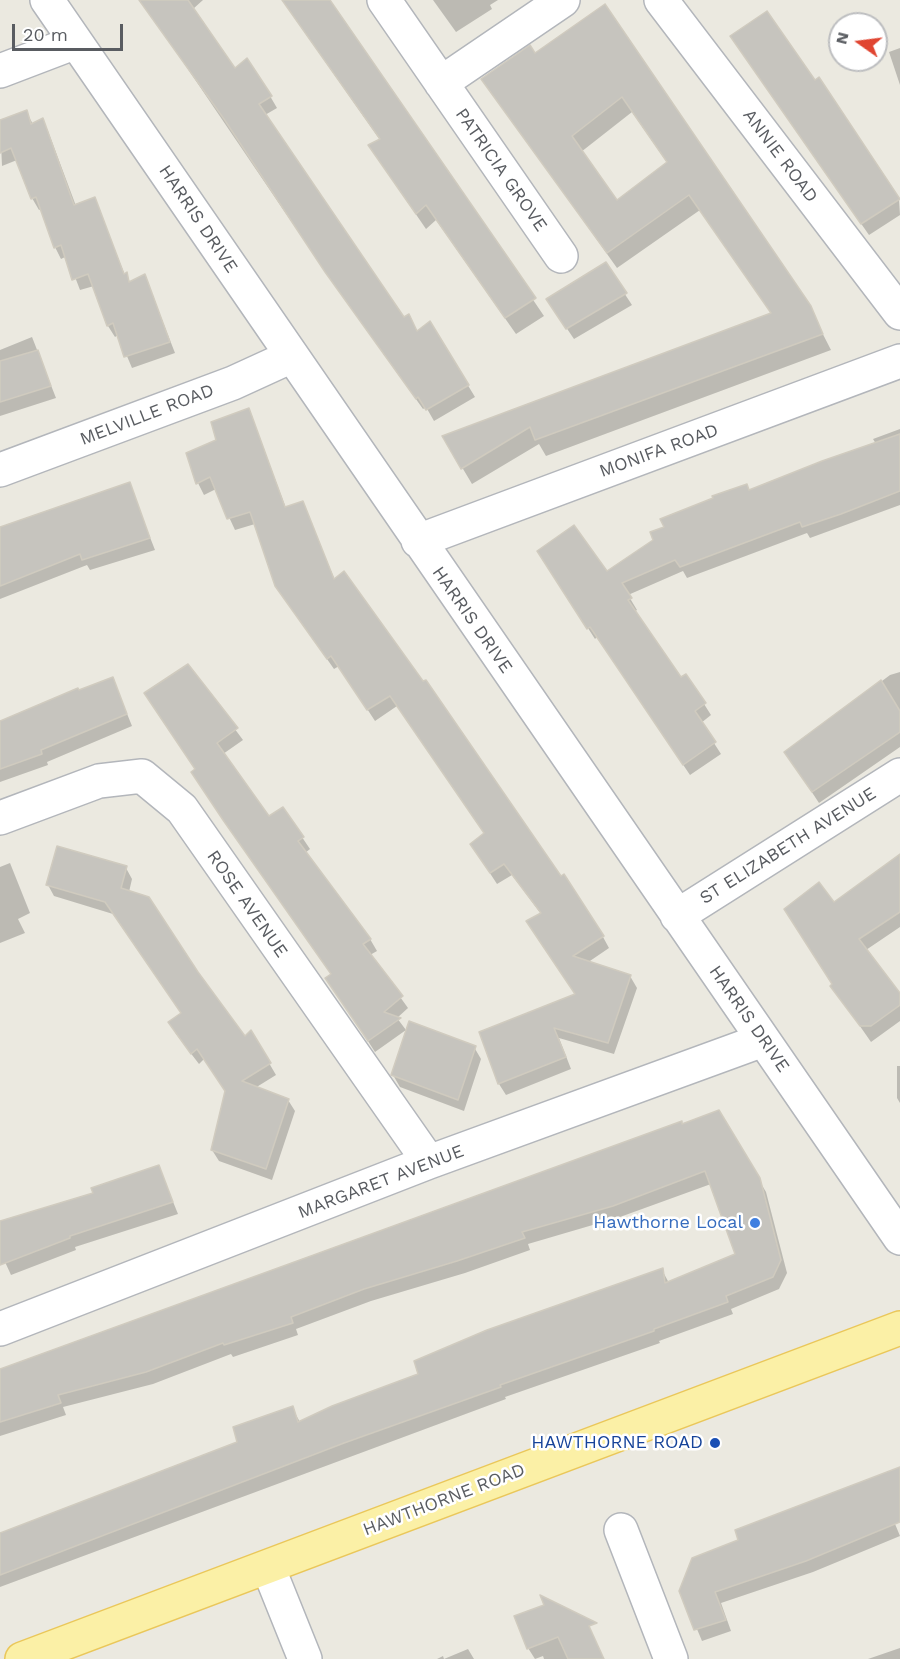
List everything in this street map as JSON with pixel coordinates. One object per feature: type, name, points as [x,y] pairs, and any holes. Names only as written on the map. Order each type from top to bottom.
[{"type":"main road","name":"HAWTHORNE ROAD","points":[[22,1659],[900,1328]]},
{"type":"street","name":"HARRIS DRIVE","points":[[47,0],[900,1238]]},
{"type":"street","name":"PATRICIA GROVE","points":[[384,0],[561,256]]},
{"type":"street","points":[[441,83],[562,0]]},
{"type":"street","name":"ANNIE ROAD","points":[[661,0],[900,313]]},
{"type":"street","points":[[0,71],[76,42]]},
{"type":"street","name":"MELVILLE ROAD","points":[[0,470],[233,383],[292,356]]},
{"type":"street","name":"MONIFA ROAD","points":[[418,541],[900,361]]},
{"type":"street","name":"ST ELIZABETH AVENUE","points":[[677,916],[900,775]]},
{"type":"street","name":"ROSE AVENUE","points":[[0,818],[99,781],[142,776],[182,809],[429,1162]]},
{"type":"street","name":"MARGARET AVENUE","points":[[0,1329],[429,1162],[764,1040]]},
{"type":"street","points":[[621,1530],[671,1659]]},
{"type":"street","points":[[268,1567],[305,1659]]},
{"type":"building","points":[[139,0],[188,0],[235,68],[247,58],[272,96],[259,104],[404,317],[409,314],[417,331],[430,321],[469,385],[426,410],[418,397],[416,399],[325,272],[224,119]]},
{"type":"building","points":[[282,0],[330,0],[536,298],[505,318],[426,205],[416,214],[368,145],[380,139]]},
{"type":"building","points":[[605,4],[811,306],[823,334],[535,440],[530,427],[461,469],[442,436],[771,313],[689,195],[607,253],[481,79],[530,45],[535,53]],"holes":[[[622,97],[667,162],[617,200],[572,136]]]},
{"type":"building","points":[[767,11],[815,80],[819,77],[900,199],[861,224],[730,36]]},
{"type":"building","points":[[27,110],[31,124],[43,118],[74,205],[95,197],[124,274],[127,272],[129,282],[145,274],[170,342],[124,357],[113,323],[107,326],[88,274],[72,280],[61,245],[54,248],[36,197],[31,199],[11,148],[0,153],[0,120]]},
{"type":"building","points":[[606,262],[627,293],[566,329],[546,299]]},
{"type":"building","points":[[38,350],[51,386],[0,402],[0,361]]},
{"type":"building","points":[[249,408],[285,507],[303,501],[334,579],[344,571],[423,681],[426,680],[561,876],[564,874],[604,936],[573,956],[631,975],[608,1043],[554,1028],[566,1057],[498,1084],[479,1032],[575,994],[526,921],[541,913],[504,864],[490,873],[470,844],[484,833],[390,696],[367,710],[331,656],[327,659],[275,586],[250,512],[227,519],[210,477],[196,484],[186,453],[216,440],[211,422]]},
{"type":"building","points":[[900,434],[900,491],[802,527],[800,522],[680,567],[675,560],[622,583],[632,598],[628,600],[681,677],[686,674],[706,703],[695,711],[716,742],[683,765],[590,627],[587,629],[537,551],[574,525],[607,571],[653,540],[650,532],[664,527],[660,519],[713,498],[712,496],[747,484],[749,490],[822,461]]},
{"type":"building","points":[[130,482],[150,538],[82,560],[80,554],[0,586],[0,527]]},
{"type":"building","points":[[188,664],[238,728],[217,743],[269,816],[283,807],[304,837],[298,841],[371,939],[363,944],[403,996],[384,1012],[401,1018],[368,1041],[325,978],[331,974],[191,772],[195,769],[144,693]]},
{"type":"building","points":[[113,677],[127,714],[41,750],[42,754],[0,769],[0,721],[78,688],[79,690]]},
{"type":"building","points":[[881,680],[900,711],[900,732],[812,792],[784,752]]},
{"type":"building","points":[[57,846],[127,866],[121,888],[149,897],[198,972],[245,1036],[251,1030],[271,1063],[242,1081],[289,1099],[266,1169],[211,1150],[225,1091],[197,1049],[191,1054],[168,1022],[181,1013],[105,902],[46,885]]},
{"type":"building","points":[[900,854],[900,912],[859,939],[900,993],[900,1005],[871,1026],[860,1026],[830,986],[832,984],[784,909],[819,882],[834,902]]},
{"type":"building","points":[[409,1021],[476,1046],[458,1100],[391,1075]]},
{"type":"building","points":[[719,1110],[760,1178],[781,1260],[773,1277],[726,1296],[728,1302],[654,1329],[654,1331],[344,1443],[0,1575],[0,1533],[237,1442],[233,1427],[293,1406],[298,1422],[332,1406],[418,1374],[414,1361],[487,1330],[663,1268],[665,1283],[735,1254],[705,1171],[613,1206],[522,1232],[525,1238],[364,1289],[291,1317],[293,1323],[224,1345],[223,1343],[146,1372],[58,1395],[61,1403],[0,1422],[0,1369],[682,1121],[682,1124]]},
{"type":"building","points":[[159,1165],[173,1202],[70,1236],[70,1238],[0,1265],[0,1221],[93,1193],[91,1188]]},
{"type":"building","points":[[900,1467],[900,1522],[806,1561],[715,1592],[726,1620],[694,1630],[679,1591],[692,1558],[738,1540],[735,1530]]},
{"type":"building","points":[[540,1595],[597,1623],[589,1626],[604,1659],[568,1659],[558,1637],[527,1649],[514,1616],[544,1605]]},
{"type":"place","name":"Hawthorne Local","points":[[755,1223]]},
{"type":"place","name":"HAWTHORNE ROAD","points":[[715,1443]]}]
